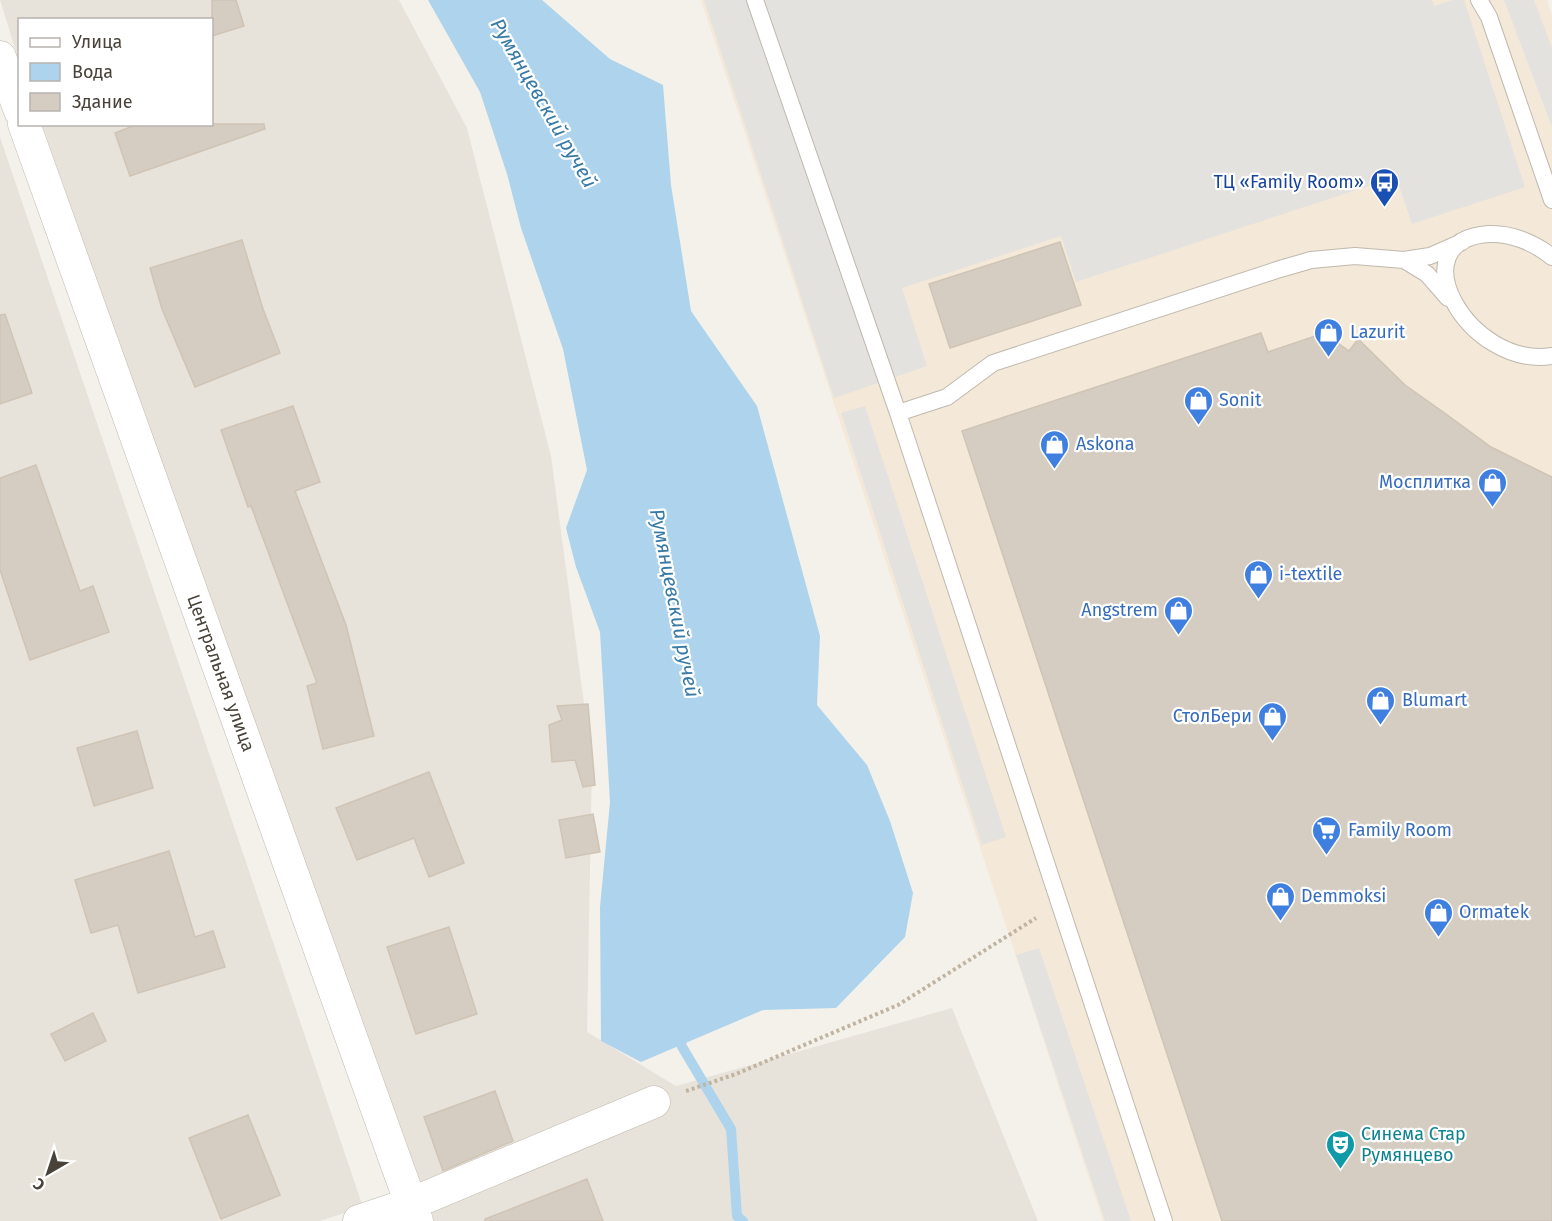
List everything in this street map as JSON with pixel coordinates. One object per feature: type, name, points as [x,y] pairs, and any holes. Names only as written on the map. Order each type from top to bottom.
[{"type":"street","points":[[0,57],[18,106]]},
{"type":"street","name":"Центральная улица","points":[[25,126],[413,1212]]},
{"type":"street","points":[[360,1221],[413,1212],[654,1102]]},
{"type":"lane","points":[[755,0],[898,413],[1164,1221]]},
{"type":"lane","points":[[1479,0],[1489,17],[1552,200]]},
{"type":"lane","points":[[898,413],[947,397],[993,363],[1311,260],[1355,256],[1404,260],[1430,256],[1483,235],[1510,236],[1528,242],[1552,257]]},
{"type":"lane","points":[[1453,304],[1447,288],[1446,265],[1452,252],[1462,242]]},
{"type":"lane","points":[[1404,260],[1427,274],[1478,334],[1495,345],[1552,370]]},
{"type":"lane","points":[[1522,356],[1552,356]]},
{"type":"path","points":[[654,1102],[736,1074],[898,1005],[1059,903]]},
{"type":"shaded area","points":[[0,0],[399,0],[467,128],[551,456],[592,763],[587,1032],[676,1086],[952,1008],[1038,1221],[430,1221],[42,126],[213,126],[213,18],[18,18],[18,58]]},
{"type":"shaded area","points":[[701,0],[1547,0],[1552,14],[1552,1221],[1103,1221]]},
{"type":"shaded area","points":[[704,0],[1432,0],[1434,6],[1453,0],[1464,0],[1525,187],[1412,224],[1396,177],[1076,282],[1061,236],[902,288],[927,366],[834,398]]},
{"type":"shaded area","points":[[1504,0],[1534,0],[1552,48],[1552,127]]},
{"type":"shaded area","points":[[0,137],[363,1207],[320,1221],[0,1221]]},
{"type":"shaded area","points":[[865,406],[1006,837],[982,845],[841,413]]},
{"type":"shaded area","points":[[1039,948],[1131,1221],[1105,1221],[1016,955]]},
{"type":"water","points":[[428,0],[542,0],[610,59],[663,85],[671,185],[691,311],[757,406],[820,636],[817,705],[867,765],[890,821],[913,893],[905,937],[836,1008],[763,1010],[641,1062],[601,1041],[600,907],[610,802],[600,632],[576,567],[566,528],[587,470],[563,349],[521,228],[507,174],[480,92]]},
{"type":"building","points":[[212,0],[236,0],[244,26],[213,36]]},
{"type":"building","points":[[264,124],[265,129],[130,176],[115,133],[133,126]]},
{"type":"building","points":[[242,240],[263,309],[280,353],[195,387],[162,309],[150,268]]},
{"type":"building","points":[[1060,242],[1081,305],[950,348],[929,284]]},
{"type":"building","points":[[5,314],[32,393],[0,404],[0,315]]},
{"type":"building","name":"Family Room","points":[[1261,333],[1268,352],[1324,333],[1349,351],[1358,339],[1405,385],[1491,447],[1552,477],[1552,1221],[1222,1221],[962,431]]},
{"type":"building","points":[[293,406],[320,482],[295,491],[346,625],[374,736],[323,749],[307,686],[317,683],[251,506],[248,507],[221,430]]},
{"type":"building","points":[[36,465],[80,591],[93,586],[109,632],[30,660],[0,570],[0,478]]},
{"type":"building","points":[[588,704],[595,785],[583,787],[575,760],[552,762],[549,725],[562,720],[557,706]]},
{"type":"building","points":[[137,731],[153,788],[94,806],[77,748]]},
{"type":"building","points":[[429,772],[464,863],[429,877],[414,838],[357,860],[336,808]]},
{"type":"building","points":[[593,814],[600,852],[566,858],[559,820]]},
{"type":"building","points":[[169,851],[195,937],[213,931],[225,967],[138,993],[118,925],[91,933],[75,880]]},
{"type":"building","points":[[449,927],[477,1014],[416,1034],[387,947]]},
{"type":"building","points":[[93,1013],[106,1041],[65,1061],[51,1034]]},
{"type":"building","points":[[495,1091],[513,1141],[443,1171],[424,1117]]},
{"type":"building","points":[[248,1115],[280,1195],[221,1219],[189,1138]]},
{"type":"building","points":[[587,1179],[603,1221],[485,1221],[485,1219]]},
{"type":"waterway","name":"Румянцевский ручей","points":[[683,1033],[681,1045],[731,1129],[737,1216],[743,1221]]},
{"type":"place","name":"ТЦ «Family Room»","points":[[1385,208]]},
{"type":"place","name":"Lazurit","points":[[1329,358]]},
{"type":"place","name":"Sonit","points":[[1198,426]]},
{"type":"place","name":"Askona","points":[[1055,470]]},
{"type":"place","name":"Мосплитка","points":[[1492,508]]},
{"type":"place","name":"i-textile","points":[[1258,600]]},
{"type":"place","name":"Angstrem","points":[[1179,636]]},
{"type":"place","name":"Blumart","points":[[1381,726]]},
{"type":"place","name":"СтолБери","points":[[1273,742]]},
{"type":"place","name":"Family Room","points":[[1327,856]]},
{"type":"place","name":"Demmoksi","points":[[1280,922]]},
{"type":"place","name":"Ormatek","points":[[1438,938]]},
{"type":"place","name":"Синема Стар Румянцево","points":[[1340,1170]]}]
